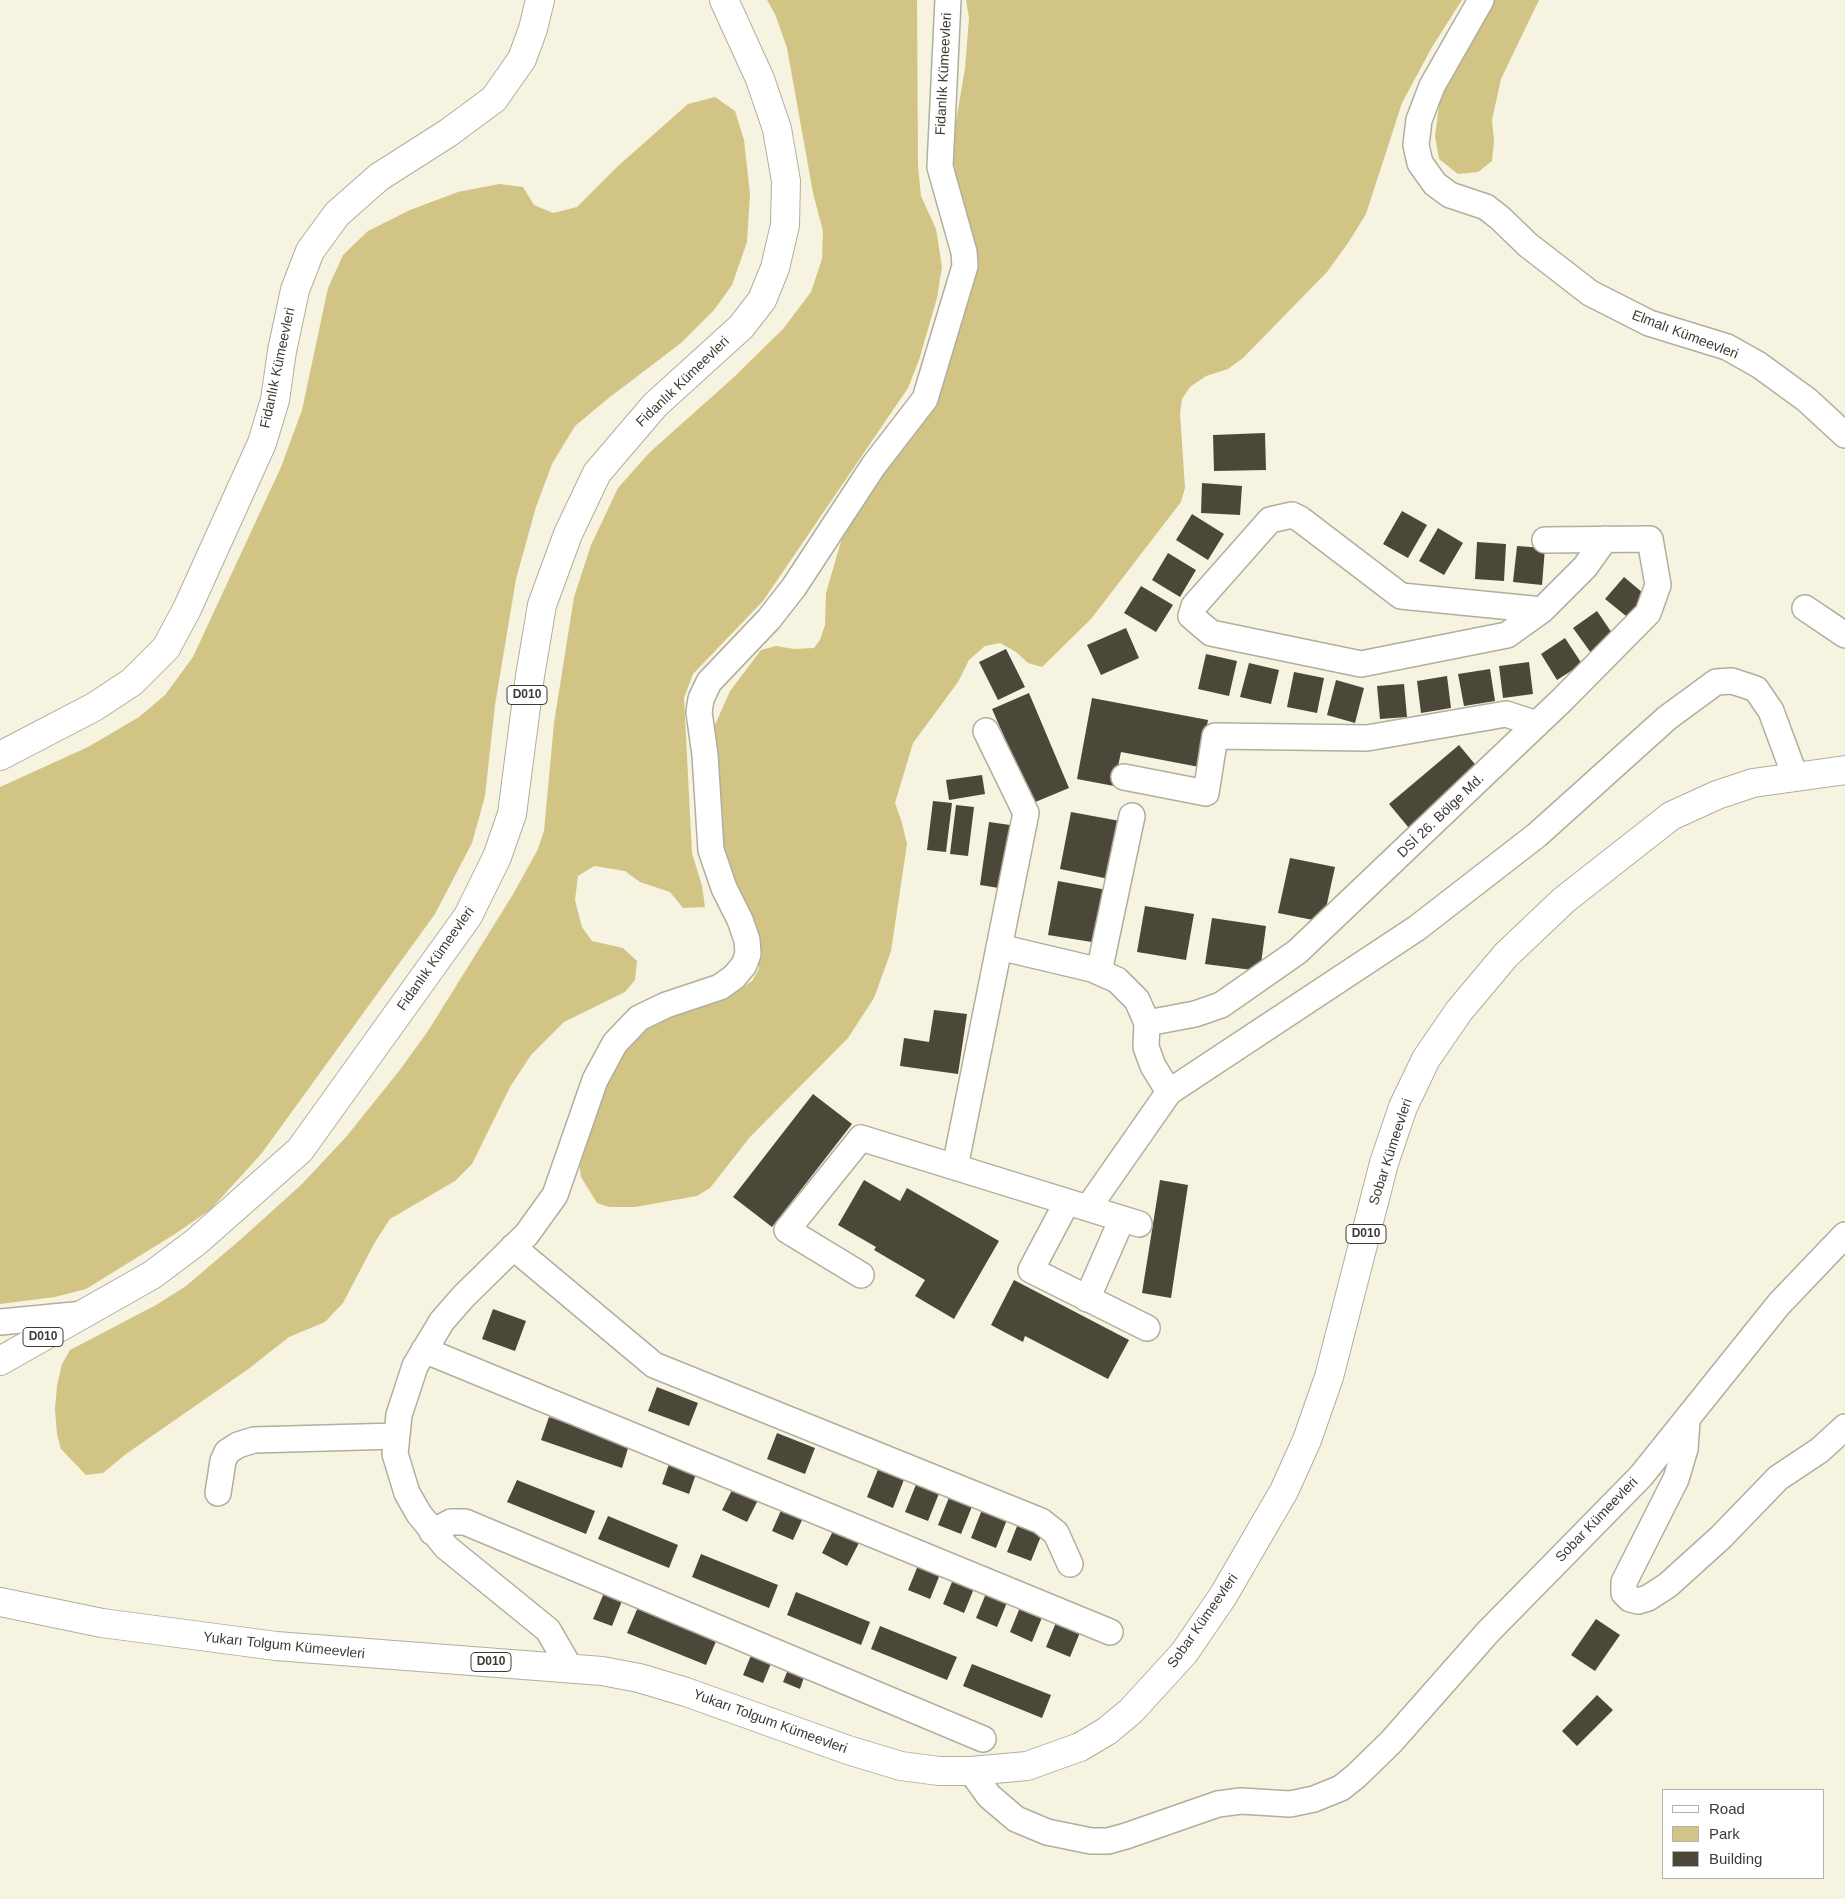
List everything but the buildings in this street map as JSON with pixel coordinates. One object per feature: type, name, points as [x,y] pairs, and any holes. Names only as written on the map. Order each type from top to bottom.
[{"type":"main road","name":"Fidanlık Kümeevleri","points":[[0,756],[94,708],[132,682],[166,648],[187,609],[262,443],[275,400],[282,351],[295,290],[310,251],[337,214],[379,177],[448,134],[494,99],[522,59],[533,29],[540,0]]},
{"type":"main road","name":"Fidanlık Kümeevleri","points":[[86,1314],[152,1275],[196,1242],[300,1150],[468,916],[497,856],[512,814],[530,676],[542,605],[568,534],[597,473],[655,405],[741,327],[762,300],[775,268],[785,225],[786,181],[777,129],[760,79],[724,0]]},
{"type":"main road","name":"Sobar Kümeevleri","points":[[971,1771],[1027,1766],[1080,1747],[1107,1731],[1131,1712],[1154,1688],[1184,1653],[1223,1596],[1284,1491],[1307,1440],[1329,1377],[1384,1163],[1403,1107],[1426,1059],[1459,1011],[1506,955],[1564,900],[1671,816],[1716,795],[1753,783],[1845,770]]},
{"type":"main road","name":"D010","points":[[0,1361],[86,1314]]},
{"type":"main road","name":"Yukarı Tolgum Kümeevleri","points":[[0,1602],[102,1623],[276,1646],[602,1671],[667,1686],[848,1750],[901,1766],[939,1771],[971,1771]]},
{"type":"street","name":"Fidanlık Kümeevleri","points":[[514,1248],[543,1214],[555,1195],[595,1080],[615,1043],[639,1018],[666,1005],[720,987],[734,977],[744,965],[748,954],[747,940],[740,920],[724,888],[711,850],[706,755],[699,712],[701,699],[709,682],[769,619],[794,587],[874,465],[925,398],[965,266],[964,252],[940,167],[948,0]]},
{"type":"street","name":"Elmalı Kümeevleri","points":[[1482,0],[1432,86],[1419,120],[1416,144],[1420,164],[1435,184],[1450,195],[1486,207],[1528,245],[1590,293],[1649,323],[1726,347],[1759,365],[1807,400],[1845,435]]},
{"type":"street","points":[[1542,610],[1401,596],[1300,519],[1292,515],[1270,520],[1194,606],[1191,616],[1210,633],[1361,664],[1507,636],[1542,610],[1585,568],[1605,539]]},
{"type":"street","points":[[1545,540],[1605,539]]},
{"type":"street","name":"DSİ 26. Bölge Md.","points":[[1147,1023],[1195,1014],[1221,1004],[1297,952],[1537,724],[1648,613],[1658,585],[1650,539],[1605,539]]},
{"type":"street","points":[[1805,608],[1845,635]]},
{"type":"street","points":[[1146,1328],[1031,1270],[1078,1205],[1169,1092],[1417,928],[1537,835],[1667,718],[1716,682],[1732,681],[1756,689],[1770,711],[1795,776]]},
{"type":"street","points":[[1124,777],[1206,793],[1215,736],[1367,738],[1506,714],[1537,724]]},
{"type":"street","points":[[955,1167],[1026,812],[986,730]]},
{"type":"street","points":[[1098,972],[1132,816]]},
{"type":"street","points":[[999,947],[1098,972],[1118,980],[1137,1000],[1147,1023],[1146,1047],[1153,1066],[1169,1092]]},
{"type":"street","points":[[862,1275],[787,1230],[861,1138],[1130,1221],[1088,1298]]},
{"type":"street","name":"Sobar Kümeevleri","points":[[971,1771],[989,1796],[1016,1819],[1047,1832],[1091,1841],[1108,1841],[1126,1836],[1218,1804],[1241,1801],[1290,1804],[1314,1799],[1340,1788],[1356,1776],[1391,1742],[1451,1672],[1641,1476],[1779,1304],[1845,1235]]},
{"type":"street","points":[[570,1668],[548,1630],[446,1548],[432,1532],[407,1492],[395,1454],[396,1436],[406,1390],[424,1350],[442,1321],[463,1297],[514,1248],[654,1365],[1041,1521],[1056,1533],[1070,1564]]},
{"type":"street","points":[[0,1322],[86,1314]]},
{"type":"street","points":[[424,1350],[1110,1632]]},
{"type":"street","points":[[1687,1421],[1684,1449],[1676,1479],[1624,1582],[1624,1593],[1630,1600],[1638,1601],[1648,1598],[1668,1585],[1721,1537],[1778,1478],[1820,1450],[1845,1427]]},
{"type":"street","points":[[218,1493],[223,1461],[227,1452],[246,1442],[280,1438],[396,1436]]},
{"type":"street","points":[[432,1532],[451,1522],[465,1522],[983,1739]]},
{"type":"green space","points":[[767,0],[917,0],[918,166],[921,196],[936,229],[942,267],[937,298],[919,360],[908,388],[763,601],[693,674],[684,698],[692,853],[702,886],[705,907],[683,908],[670,892],[640,882],[625,871],[594,866],[578,876],[575,900],[582,927],[592,941],[623,948],[637,961],[635,980],[625,992],[564,1022],[531,1055],[510,1087],[472,1164],[455,1181],[390,1219],[375,1242],[343,1303],[325,1322],[289,1337],[247,1370],[126,1454],[103,1473],[86,1475],[61,1449],[57,1434],[55,1409],[57,1386],[62,1364],[70,1350],[156,1305],[186,1286],[240,1240],[302,1184],[346,1137],[399,1071],[428,1031],[512,896],[537,851],[544,831],[554,723],[574,597],[591,545],[618,488],[650,452],[733,378],[783,329],[811,292],[822,259],[823,231],[813,193],[787,48],[775,14]]},
{"type":"green space","points":[[966,0],[1462,0],[1432,47],[1402,103],[1366,214],[1348,243],[1327,272],[1243,358],[1228,369],[1206,376],[1190,387],[1182,399],[1180,413],[1185,488],[1181,502],[1091,619],[1042,667],[1028,663],[1016,652],[1000,643],[985,646],[969,660],[958,682],[913,743],[895,803],[907,844],[891,951],[874,998],[848,1038],[750,1137],[710,1188],[697,1196],[635,1207],[609,1207],[597,1203],[581,1177],[579,1162],[613,1062],[649,1021],[711,998],[737,991],[752,981],[759,969],[757,948],[727,872],[721,844],[714,727],[730,691],[761,650],[776,646],[794,649],[814,648],[820,640],[825,625],[826,593],[842,538],[872,484],[930,405],[962,204],[953,159],[955,128],[965,68],[969,18]]},
{"type":"green space","points":[[1495,0],[1539,0],[1501,79],[1492,120],[1494,141],[1492,161],[1478,172],[1458,174],[1439,159],[1435,136],[1440,98]]},
{"type":"green space","points":[[715,97],[735,111],[744,140],[750,194],[747,242],[732,285],[714,310],[681,343],[575,426],[552,464],[536,507],[516,579],[495,705],[485,796],[472,843],[435,914],[262,1153],[211,1209],[175,1234],[86,1289],[55,1297],[0,1304],[0,787],[88,747],[139,717],[165,695],[193,657],[281,467],[302,410],[328,288],[343,255],[368,231],[410,210],[458,192],[499,184],[523,187],[534,205],[553,213],[577,207],[618,166],[688,104]]}]
